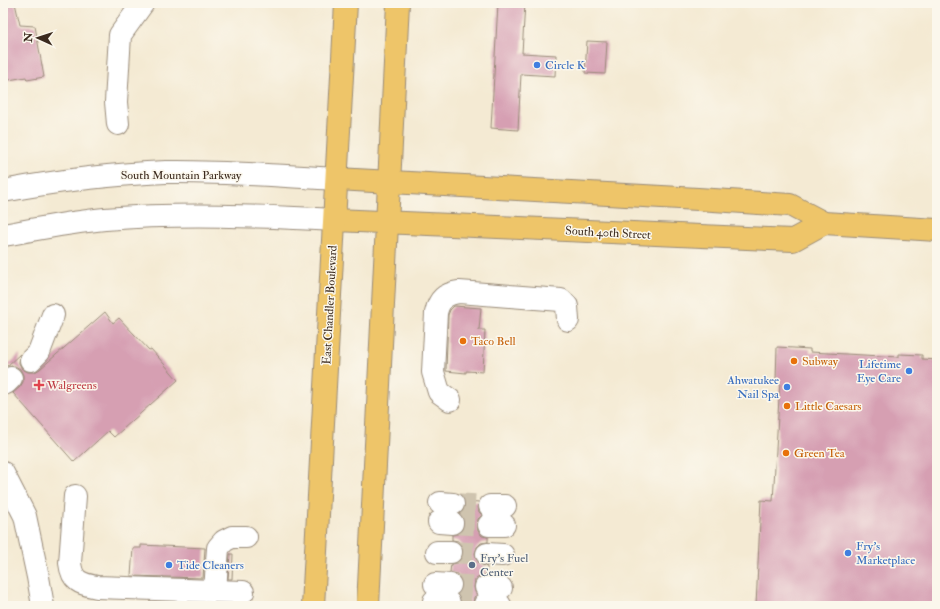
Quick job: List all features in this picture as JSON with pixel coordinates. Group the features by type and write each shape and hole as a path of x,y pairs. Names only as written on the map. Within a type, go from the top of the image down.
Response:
{"main road":[{"name":"East Chandler Boulevard","path":"313,606 346,3"},
{"path":"368,606 398,3"},
{"path":"337,179 690,198 790,206 824,224 937,230"},
{"name":"South 40th Street","path":"335,220 793,240 824,224"}],"street":[{"path":"118,124 116,102 120,35 138,7"},
{"name":"South Mountain Parkway","path":"3,191 45,183 84,178 167,172 337,179"},
{"path":"3,235 104,219 131,217 201,216 335,220"},
{"path":"450,400 439,392 433,372 436,314 438,304 442,299 451,293 459,292 561,300 566,306 568,320"},
{"path":"31,360 39,352 53,315"},
{"path":"3,473 25,516 43,606"},
{"path":"75,496 70,563 71,573 76,580 86,585 97,586 243,592"},
{"path":"215,591 218,548 224,541 232,538 246,537"}],"building":[{"path":"3,3 15,3 20,25 35,26 44,77 27,80 26,77 3,81"},
{"path":"498,3 525,3 522,53 556,55 555,76 521,74 518,130 491,128"},
{"path":"587,41 607,42 605,74 585,73"},
{"name":"Taco Bell","path":"454,306 481,308 479,330 485,330 483,372 466,371 466,373 446,371 448,315"},
{"name":"Walgreens","path":"105,312 113,323 119,318 149,350 151,349 178,380 114,437 108,431 74,462 13,393 23,382 23,375 20,369 15,366 7,366 20,354 19,363 22,369 28,372 35,372"},
{"name":"Fry's Marketplace","path":"777,347 810,349 810,352 899,357 899,354 922,355 922,359 937,360 937,606 756,606 761,500 773,501 780,381 776,381"},
{"path":"465,501 479,502 479,512 482,515 478,519 478,531 482,536 488,537 488,542 481,543 477,547 475,553 476,559 480,564 487,567 486,575 480,576 475,580 474,587 477,595 474,597 473,606 461,606 461,599 458,594 461,592 461,580 457,574 450,572 451,564 458,563 462,558 462,545 458,541 452,540 452,535 458,534 462,530 464,524 463,518 460,514 463,511"},
{"name":"Tide Cleaners","path":"141,545 205,548 203,578 131,576 133,548 141,548"},
{"path":"230,554 233,554 232,579 228,579"}],"tunnel":[{"path":"453,504 490,506"},
{"path":"452,523 489,525"},
{"path":"451,552 487,554"},
{"path":"450,585 486,587"},
{"path":"449,603 485,604"}],"place":[{"name":"Circle K","path":"537,65"},
{"name":"Taco Bell","path":"463,341"},
{"name":"Subway","path":"794,361"},
{"name":"Lifetime Eye Care","path":"909,371"},
{"name":"Walgreens","path":"39,385"},
{"name":"Ahwatukee Nail Spa","path":"787,387"},
{"name":"Little Caesars","path":"787,406"},
{"name":"Green Tea","path":"786,453"},
{"name":"Fry's Marketplace","path":"848,553"},
{"name":"Tide Cleaners","path":"169,565"},
{"name":"Fry's Fuel Center","path":"472,565"}]}
